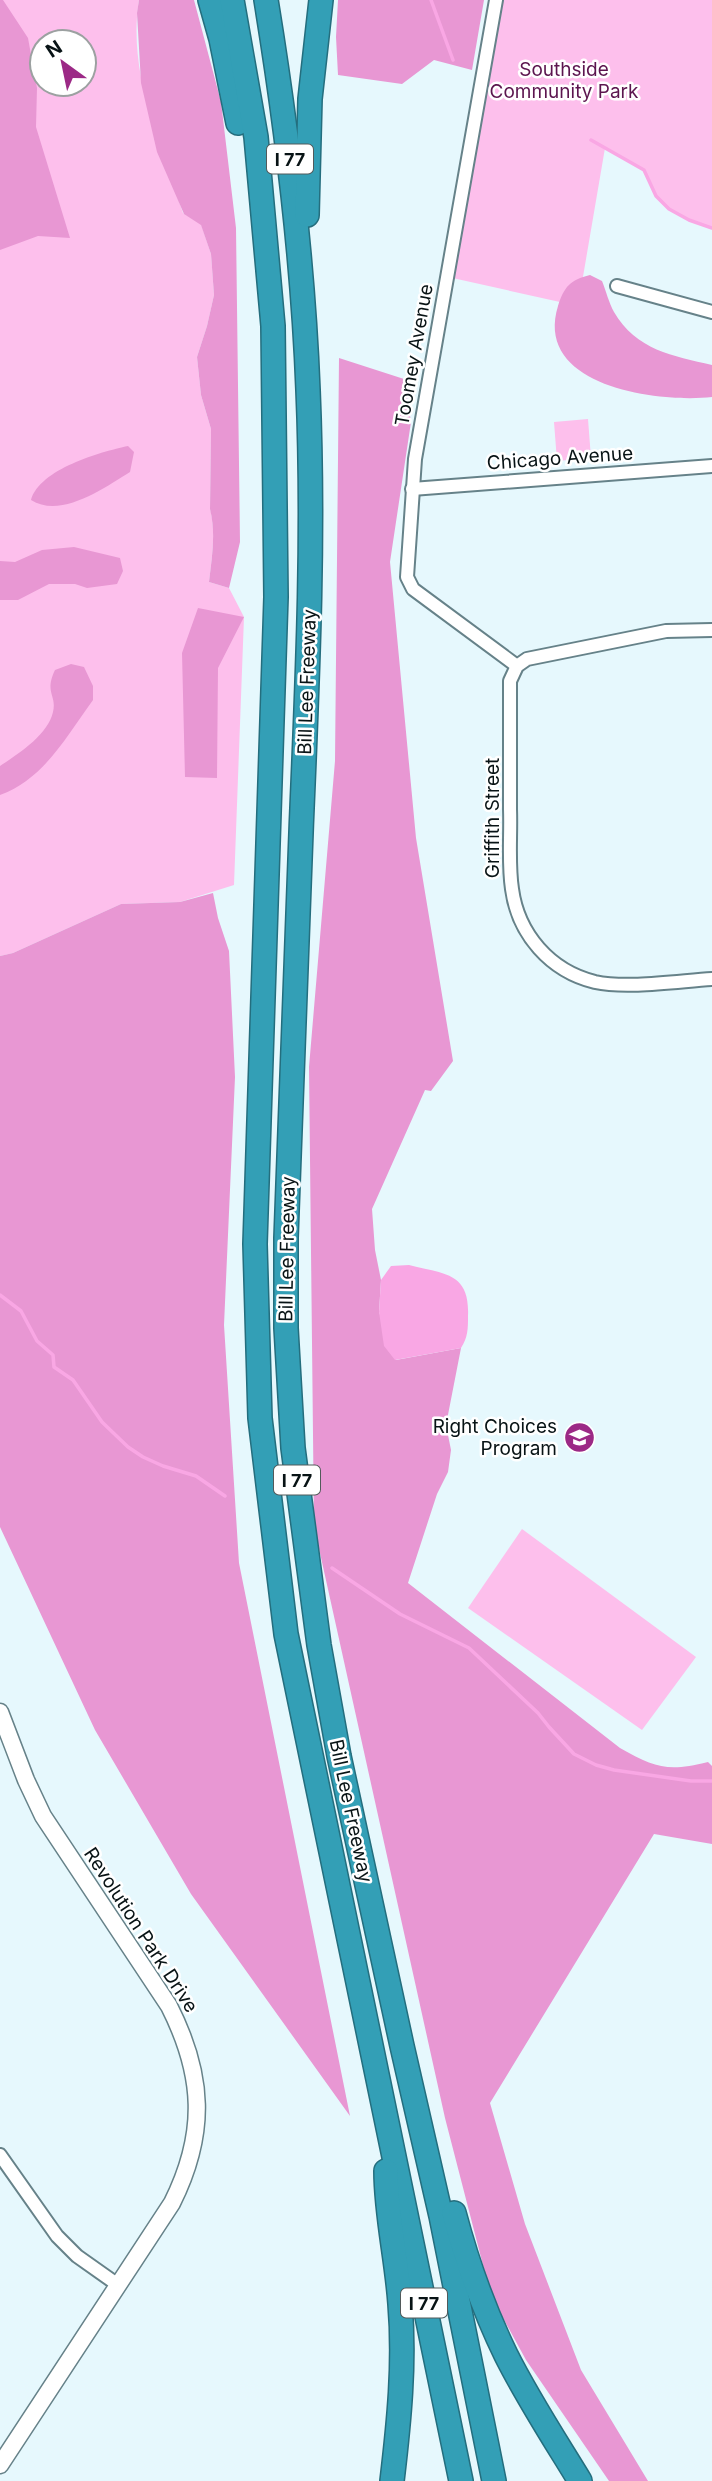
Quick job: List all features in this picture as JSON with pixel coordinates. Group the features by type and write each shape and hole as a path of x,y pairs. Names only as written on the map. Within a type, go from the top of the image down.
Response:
{"highway":[{"path":"210,0 237,117 272,326"},
{"name":"Bill Lee Freeway","path":"232,0 256,137 272,326 276,597 255,1244 260,1418 286,1634 461,2481"},
{"name":"Bill Lee Freeway","path":"266,0 295,206 308,388 311,558 286,1224 288,1374 297,1486 319,1645 339,1756 441,2216 494,2481"},
{"path":"303,319 310,99 321,0"},
{"path":"402,2046 442,2164 471,2271 494,2328 545,2426 580,2481"},
{"path":"387,2125 386,2201 397,2262 401,2346 401,2403 392,2481"}],"street":[{"name":"Toomey Avenue","path":"496,0 411,489 408,582 413,589 517,666"},
{"path":"617,286 712,312"},
{"name":"Chicago Avenue","path":"411,489 712,466"},
{"path":"517,666 527,659 639,635 666,631 712,630"},
{"name":"Griffith Street","path":"517,666 510,681 511,879 520,920 531,939 546,957 562,969 598,982 618,984 712,979"},
{"name":"Revolution Park Drive","path":"0,1712 43,1816 169,2006 181,2030 193,2065 198,2118 188,2170 172,2203 0,2465"},
{"path":"0,2155 57,2236 77,2256 118,2285"}],"green space":[{"path":"0,0 139,0 138,55 148,108 183,213 201,224 211,254 214,295 197,357 201,395 211,429 210,508 213,536 209,582 229,588 244,617 234,885 180,902 121,904 13,953 0,956"},
{"name":"Southside Community Park","path":"496,0 712,0 712,228 669,209 656,196 644,170 605,148 578,306 448,277"},
{"path":"588,419 591,458 557,461 554,422"},
{"path":"522,1529 696,1657 642,1730 468,1608"}],"shaded area":[{"path":"0,0 3,0 28,38 28,98 37,98 36,127 70,238 38,236 0,250"},
{"path":"139,0 194,0 221,102 236,228 240,542 229,588 209,582 213,536 210,509 211,429 201,395 197,357 214,295 211,254 201,225 184,214 157,152 141,83 137,13"},
{"path":"338,0 484,0 472,70 434,60 402,84 338,75"},
{"path":"590,275 602,281 614,312 633,335 670,354 712,365 712,397 662,397 633,392 606,384 582,372 564,355 555,333 558,306 569,285"},
{"path":"339,358 404,379 411,422 390,562 416,838 453,1061 431,1091 425,1090 372,1209 375,1250 381,1280 379,1312 396,1360 461,1348 446,1425 451,1450 448,1472 437,1494 408,1583 620,1748 662,1766 682,1767 708,1762 712,1766 712,1844 654,1834 490,2103 525,2224 581,2370 648,2481 609,2481 526,2360 491,2296 445,2118 314,1526 309,1067 335,761"},
{"path":"128,446 134,452 130,472 95,493 69,504 55,506 31,500 46,479 58,471 87,458"},
{"path":"74,547 120,558 123,571 117,584 87,588 75,584 49,584 18,600 0,600 0,561 15,562 42,550"},
{"path":"198,608 244,617 218,668 217,778 185,777 182,653"},
{"path":"71,664 84,667 93,686 93,700 42,768 16,788 0,795 0,766 31,743 45,728 53,712 51,684 55,670"},
{"path":"213,893 229,951 235,1077 224,1325 239,1563 350,2116 191,1894 95,1730 0,1527 0,956 13,953 121,904 180,902"},
{"path":"409,1265 444,1273 459,1283 465,1291 468,1325 461,1348 395,1360 384,1346 379,1312 381,1280 391,1266"}],"waterway":[{"path":"431,0 453,60"},
{"path":"591,140 644,170 656,196 669,209 712,228"},
{"path":"0,1295 21,1311 37,1341 53,1355 54,1367 73,1380 102,1422 128,1447 163,1466 196,1476 225,1496"},
{"path":"332,1568 400,1614 469,1648 538,1713 574,1754 614,1770 691,1781 712,1781"}],"place":[{"name":"Right Choices Program","path":"580,1437"}]}
